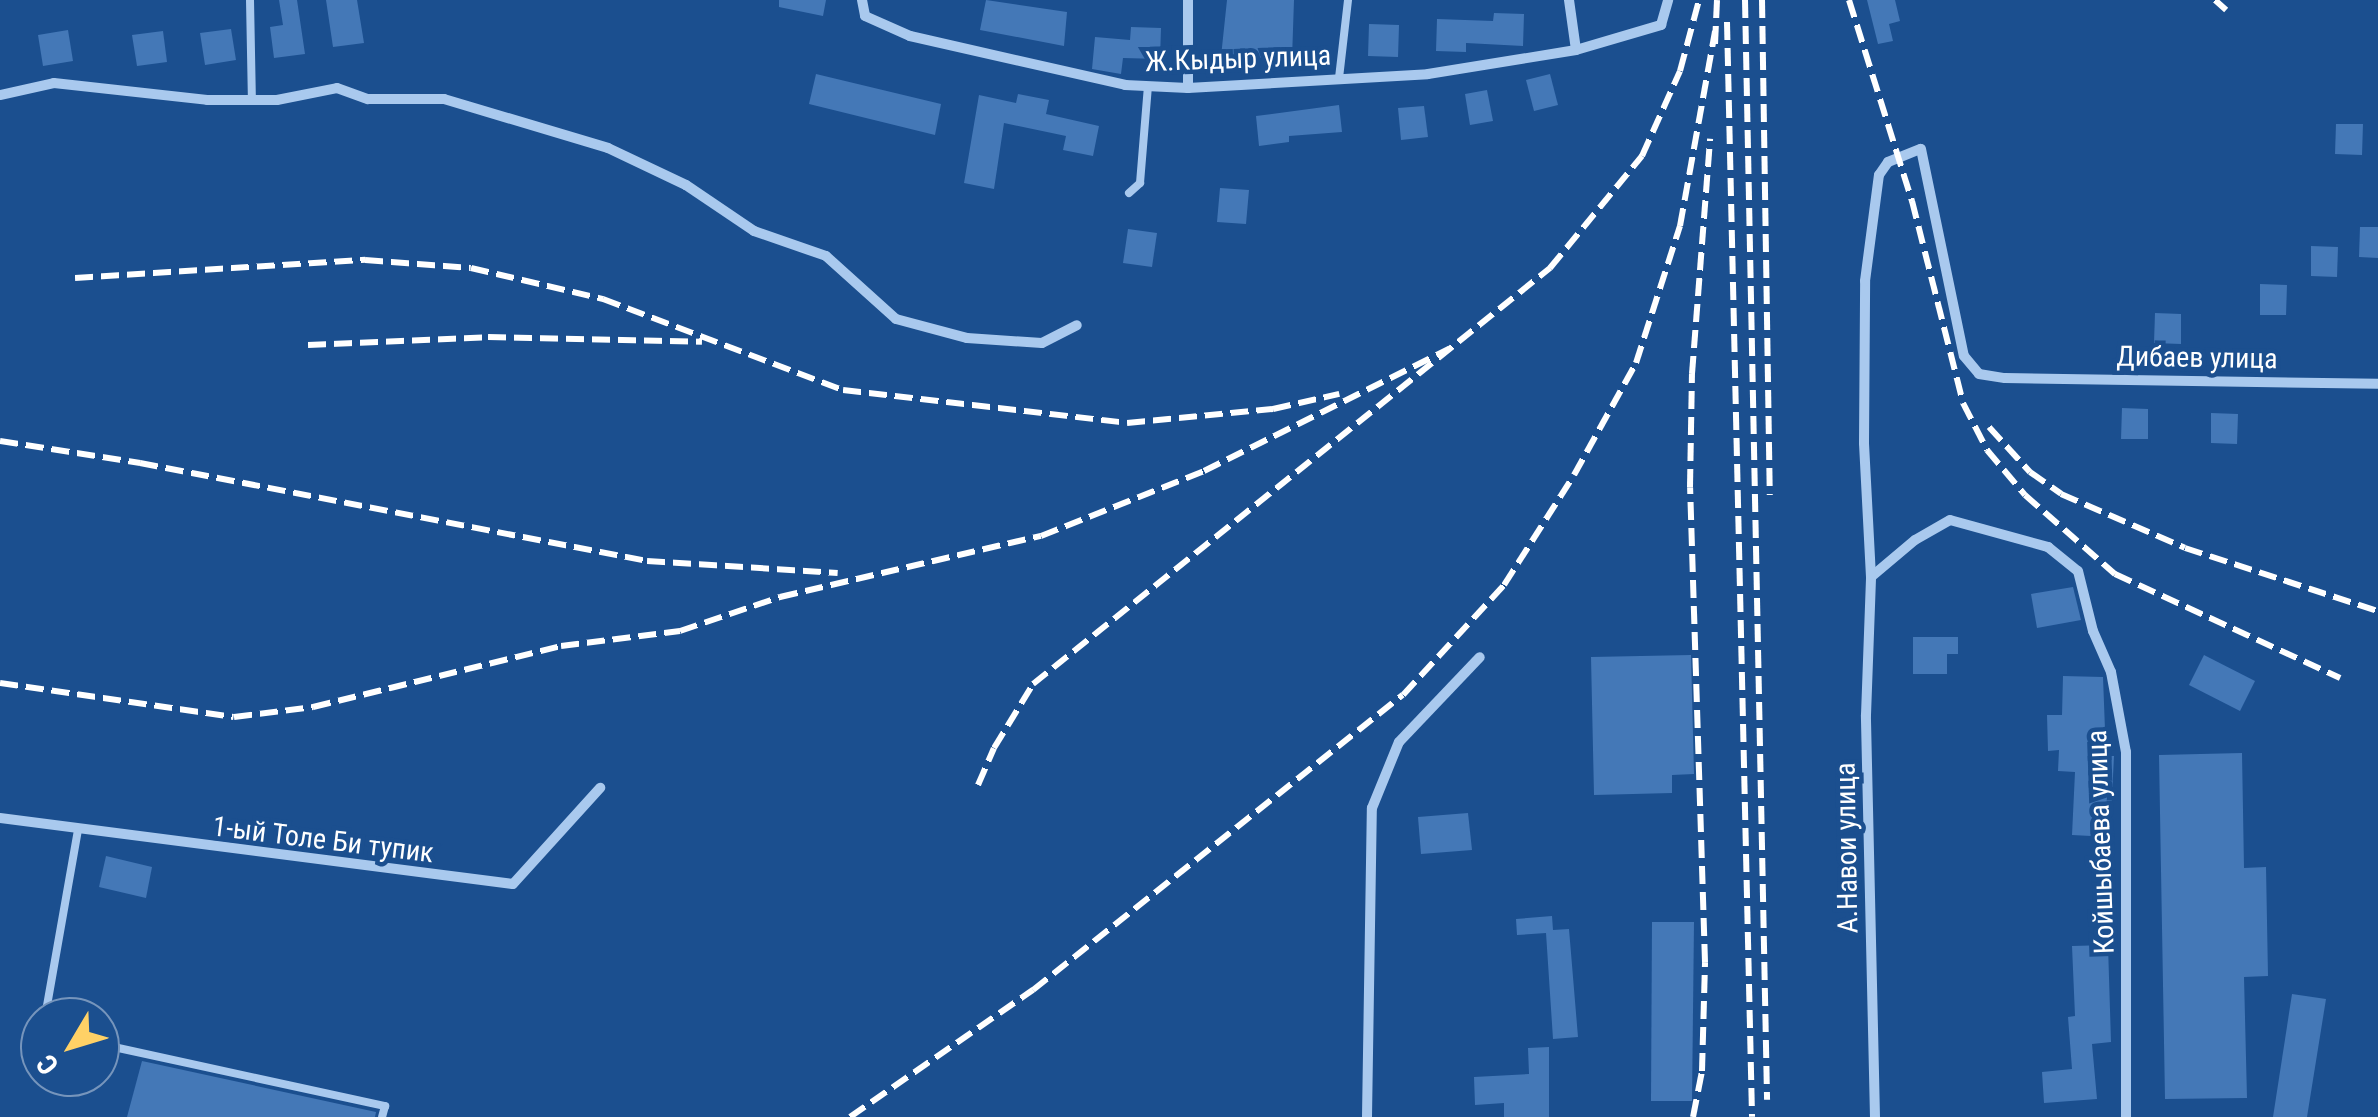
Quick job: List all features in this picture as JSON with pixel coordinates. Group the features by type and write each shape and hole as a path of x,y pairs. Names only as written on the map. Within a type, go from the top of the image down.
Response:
{"street":[{"name":"Ж.Кыдыр улица","path":"862,0 865,16 910,36 1049,69 1148,86 1188,88 1428,74 1576,50 1661,24 1668,0"},
{"path":"1188,0 1188,88"},
{"path":"1569,0 1576,50"},
{"path":"0,94 54,83 206,100 277,100 337,88 368,100 444,99 512,116 608,148 686,185 754,231 826,256 896,319 967,338 1042,343 1077,325"},
{"name":"Дибаев улица","path":"1871,577 1864,443 1865,281 1873,198 1879,174 1888,162 1921,149 1964,356 1979,374 2016,378 2378,384"},
{"name":"Койшыбаева улица","path":"1871,577 1914,540 1950,520 2048,547 2078,571 2093,630 2111,672 2126,752 2126,1117"},
{"name":"А.Навои улица","path":"1871,577 1866,715 1875,1117"},
{"path":"1367,1117 1372,808 1398,742 1480,658"},
{"name":"1-ый Толе Би тупик","path":"0,818 513,884 600,788"}],"lane":[{"path":"250,0 252,100"},
{"path":"1339,78 1348,0"},
{"path":"1129,193 1140,183 1148,86"},
{"path":"49,997 78,830"},
{"path":"120,1048 385,1106 382,1117"}],"building":[{"path":"279,0 297,0 305,54 274,58 270,27 283,25"},
{"path":"326,0 357,0 364,43 333,47"},
{"path":"779,0 826,0 823,16 779,7"},
{"path":"986,0 1067,12 1064,46 980,30"},
{"path":"1227,0 1294,0 1292,59 1250,57 1249,69 1220,66"},
{"path":"1867,0 1895,0 1900,21 1889,24 1893,41 1878,44"},
{"path":"1494,13 1524,14 1523,46 1466,43 1466,52 1436,51 1437,19 1493,21"},
{"path":"1369,24 1399,25 1398,57 1368,56"},
{"path":"1131,27 1161,28 1160,59 1123,58 1121,74 1092,69 1095,37 1130,40"},
{"path":"231,29 236,60 205,65 200,33"},
{"path":"68,30 73,61 43,66 38,35"},
{"path":"163,31 167,62 137,66 132,35"},
{"path":"816,74 941,104 935,135 809,104"},
{"path":"1550,74 1558,105 1534,111 1526,80"},
{"path":"1487,90 1493,121 1470,125 1465,94"},
{"path":"1018,94 1049,100 1046,114 1099,126 1093,156 1063,150 1066,136 1004,123 994,189 964,183 979,95 1016,103"},
{"path":"1339,105 1342,132 1289,136 1289,142 1259,146 1256,116"},
{"path":"1424,106 1428,137 1401,140 1398,108"},
{"path":"2336,124 2363,124 2362,155 2335,154"},
{"path":"1220,188 1249,190 1246,224 1217,222"},
{"path":"2360,227 2378,227 2378,258 2359,257"},
{"path":"1128,229 1157,233 1152,267 1123,263"},
{"path":"2311,246 2338,247 2337,277 2311,276"},
{"path":"2260,284 2287,285 2286,315 2260,315"},
{"path":"2155,313 2181,314 2181,344 2154,343"},
{"path":"2122,408 2148,409 2148,439 2121,439"},
{"path":"2211,413 2238,414 2237,444 2211,443"},
{"path":"2073,587 2081,620 2037,628 2031,594"},
{"path":"1913,637 1958,637 1958,654 1947,654 1947,674 1913,674"},
{"path":"1691,655 1694,774 1672,775 1672,793 1594,795 1591,657"},
{"path":"2204,655 2255,681 2240,711 2189,685"},
{"path":"2063,676 2103,677 2106,756 2114,756 2110,837 2072,835 2075,772 2058,771 2059,750 2048,751 2047,715 2062,715"},
{"path":"2242,753 2244,868 2266,867 2268,976 2244,977 2247,1098 2165,1099 2159,755"},
{"path":"1468,813 1472,850 1421,854 1418,817"},
{"path":"106,856 152,867 146,898 99,887"},
{"path":"1552,916 1553,930 1569,929 1578,1037 1553,1039 1546,933 1517,935 1516,919"},
{"path":"1652,922 1694,922 1692,1101 1651,1101"},
{"path":"2108,945 2111,1042 2092,1044 2097,1099 2044,1103 2042,1072 2072,1069 2068,1017 2075,1016 2072,946"},
{"path":"2292,994 2326,999 2307,1117 2273,1117"},
{"path":"1549,1047 1549,1117 1504,1117 1504,1103 1475,1105 1474,1077 1529,1074 1528,1048"},
{"path":"142,1061 376,1112 375,1117 127,1117"}],"railway":[{"path":"978,785 994,748 1033,684 1550,268 1642,156 1680,71 1699,0"},
{"path":"1715,44 1717,0"},
{"path":"1745,0 1767,1100"},
{"path":"1762,0 1770,495"},
{"path":"1849,0 1912,201 1963,403 1987,450 2025,495 2115,574 2340,678"},
{"path":"2215,0 2226,10"},
{"path":"1727,22 1752,1117"},
{"path":"850,1117 1033,990 1403,695 1504,585 1574,475 1636,363 1680,226 1715,31"},
{"path":"1693,1117 1702,1071 1705,962 1690,487 1692,374 1710,139"},
{"path":"75,278 365,260 471,268 603,299 843,390 1127,423 1273,409 1339,394"},
{"path":"308,345 488,337 702,342"},
{"path":"0,683 234,717 313,707 561,646 680,631 780,597 1041,536 1204,471 1449,349"},
{"path":"1989,427 2030,472 2061,494 2185,548 2378,611"},
{"path":"0,441 140,463 647,561 838,573"}]}
